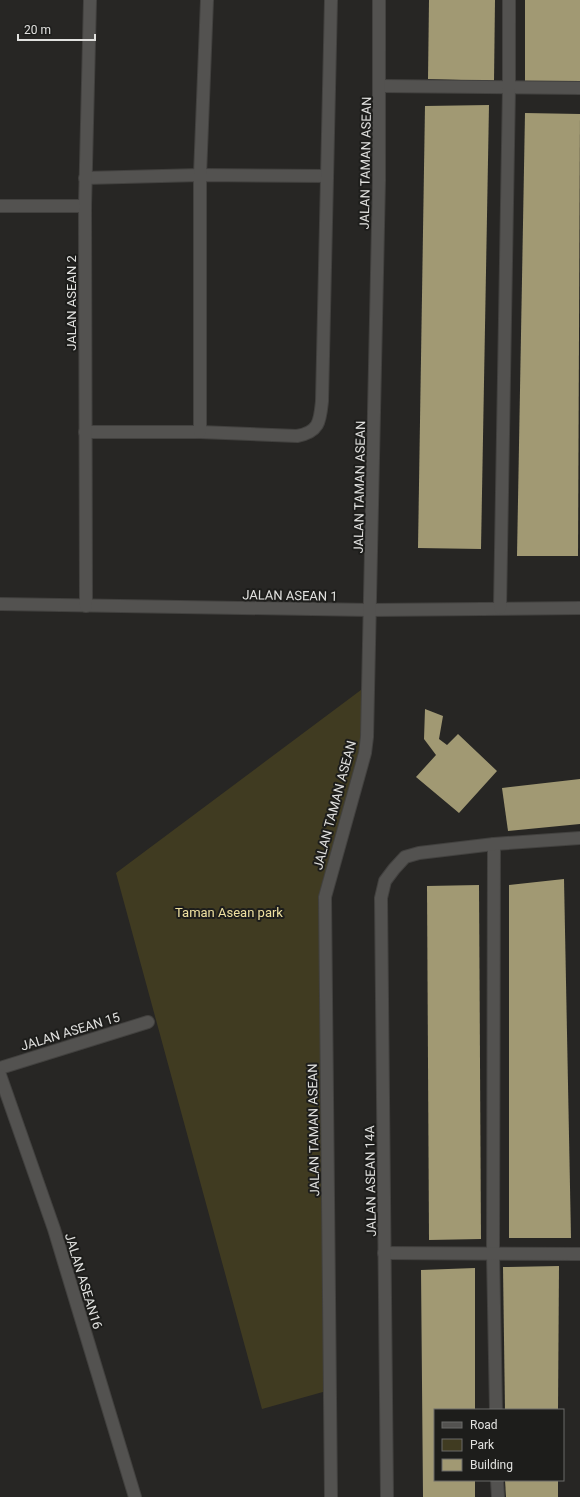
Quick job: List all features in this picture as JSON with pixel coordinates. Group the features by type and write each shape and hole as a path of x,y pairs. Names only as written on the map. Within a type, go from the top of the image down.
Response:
{"street":[{"name":"JALAN ASEAN 2","path":"86,606 85,178 90,0"},
{"path":"200,432 200,175 207,0"},
{"path":"85,432 200,432 297,436 308,434 314,429 320,417 331,0"},
{"name":"JALAN TAMAN ASEAN","path":"331,1497 325,897 365,753 368,700 379,196 379,0"},
{"path":"500,608 509,88 509,0"},
{"path":"380,86 580,88"},
{"path":"85,178 200,175 327,176"},
{"path":"0,206 85,206"},
{"name":"JALAN ASEAN 1","path":"0,604 370,610 580,608"},
{"name":"JALAN ASEAN 14A","path":"387,1497 381,898 385,880 405,857 419,853 494,844 580,838"},
{"path":"494,844 493,1254 496,1409"},
{"name":"JALAN ASEAN 15","path":"0,1068 148,1022"},
{"name":"JALAN ASEAN16","path":"0,1075 54,1229 135,1497"},
{"path":"384,1253 580,1254"},
{"path":"497,1481 498,1497"}],"green space":[{"name":"Taman Asean park","path":"369,684 365,753 328,882 330,1390 262,1409 116,873"}],"building":[{"path":"429,0 495,0 494,81 428,79"},
{"path":"525,0 580,0 580,81 525,81"},
{"path":"489,105 481,549 418,548 425,106"},
{"path":"525,113 580,114 578,556 517,556"},
{"path":"425,709 443,716 439,739 447,745 458,734 497,771 459,813 416,777 436,755 424,739"},
{"path":"580,779 580,824 508,831 502,788"},
{"path":"564,879 571,1238 509,1238 509,885"},
{"path":"479,885 481,1239 429,1240 427,886"},
{"path":"559,1266 558,1409 505,1409 503,1267"},
{"path":"475,1268 475,1409 434,1409 434,1481 475,1481 475,1497 423,1497 421,1270"},
{"path":"505,1481 558,1481 558,1497 506,1497"}]}
